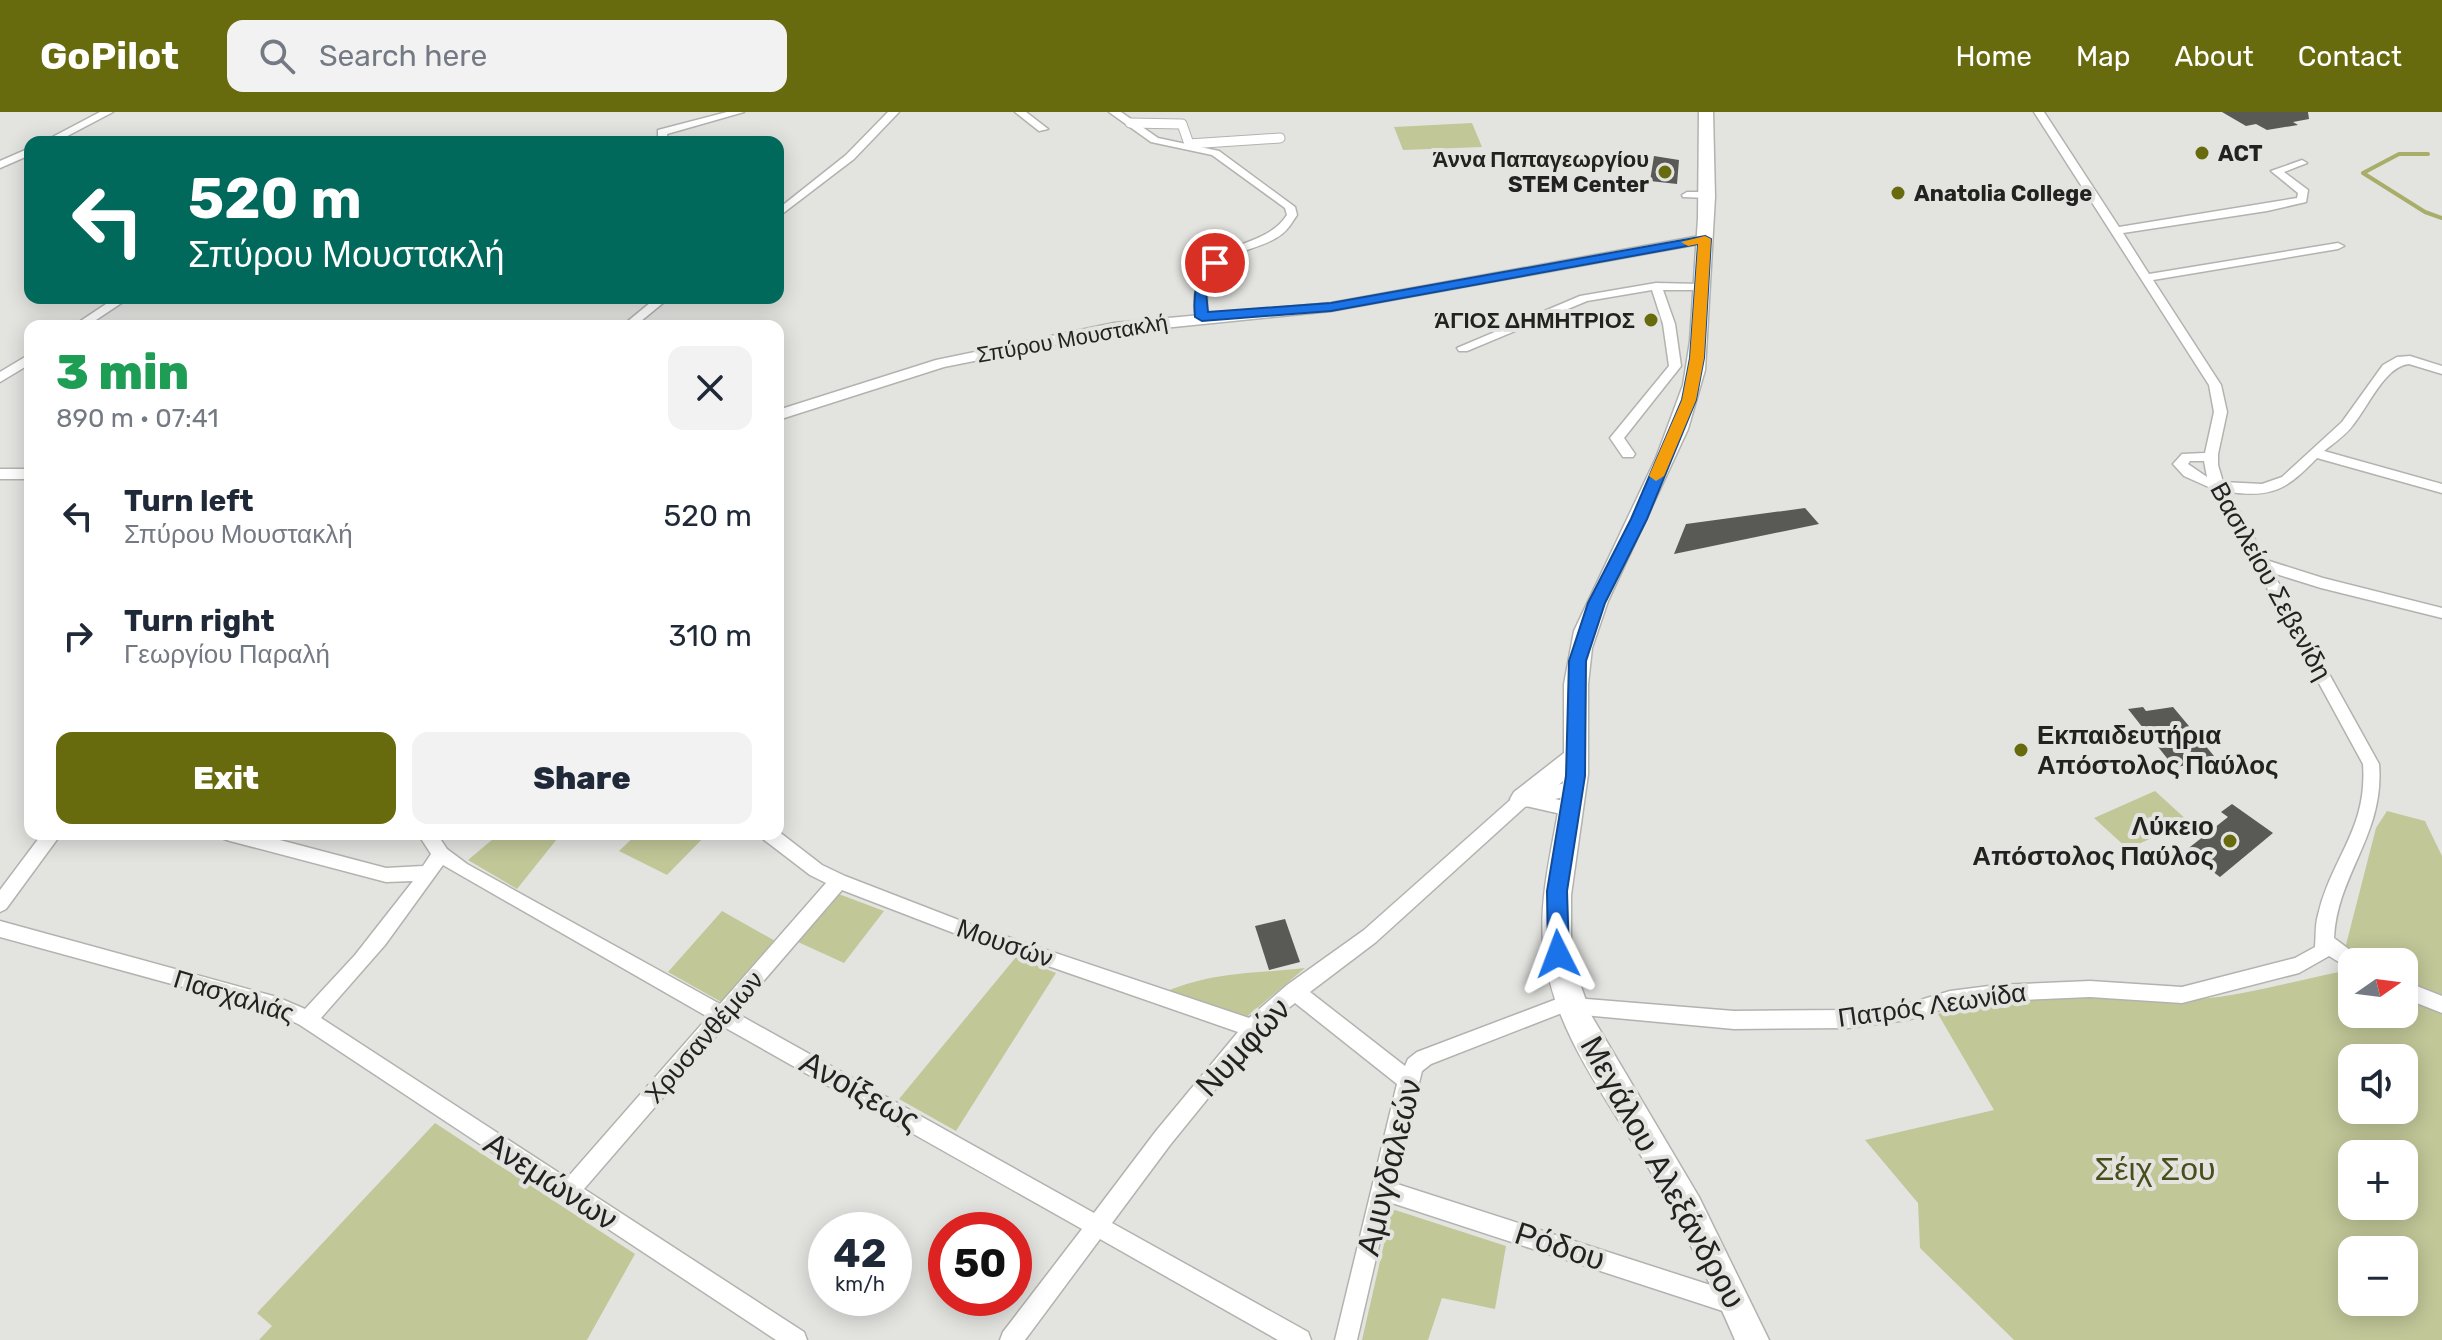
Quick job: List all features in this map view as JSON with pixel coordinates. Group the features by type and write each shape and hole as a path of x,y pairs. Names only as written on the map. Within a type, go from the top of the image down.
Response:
{"main road":[{"name":"Μεγάλου Αλεξάνδρου","path":"1706,112 1708,195 1697,358 1689,400 1639,519 1596,603 1580,646 1576,757 1557,891 1556,922 1561,968 1572,1004 1676,1185 1752,1340"},
{"path":"1523,799 1576,757"}],"street":[{"path":"60,136 108,112"},
{"path":"662,136 662,132 739,112"},
{"path":"784,209 850,157 894,112"},
{"path":"1020,112 1043,129"},
{"path":"1114,112 1155,140 1215,153 1282,198 1291,210 1289,221 1276,233 1218,259 1200,292 1202,317"},
{"name":"Βασιλείου Σεβενίδη","path":"2039,112 2218,392 2221,427 2210,457 2217,484 2371,764 2375,784 2361,834 2327,917 2325,942"},
{"path":"1130,123 1182,124 1189,144 1280,138"},
{"path":"0,165 24,154"},
{"path":"2114,231 2302,200 2304,192 2276,171 2302,163"},
{"path":"1687,195 1708,195"},
{"name":"Σπύρου Μουστακλή","path":"784,413 941,363 1114,328 1339,305 1705,239"},
{"path":"2144,278 2325,251 2338,246"},
{"path":"1463,348 1584,298 1656,286 1702,287"},
{"path":"1628,454 1617,438 1675,366 1669,324 1656,286"},
{"path":"88,320 114,304"},
{"path":"636,320 656,304"},
{"path":"2210,457 2187,457 2180,464 2189,473 2217,484 2251,491 2268,488 2285,481 2347,425 2387,368 2401,360 2410,360 2442,370"},
{"path":"0,378 24,362"},
{"path":"2314,453 2442,489"},
{"path":"0,474 24,474"},
{"path":"2262,564 2321,583 2442,613"},
{"path":"1523,799 1572,798"},
{"name":"Νυμφών","path":"1011,1340 1100,1227 1163,1138 1252,1028 1294,991 1370,936 1523,799"},
{"path":"0,904 48,840"},
{"path":"253,840 386,875 428,873"},
{"name":"Ανοίξεως","path":"431,840 441,854 461,869 1300,1340"},
{"name":"Μουσών","path":"777,840 816,870 839,881 965,930 1252,1028"},
{"name":"Πασχαλιάς","path":"0,929 277,1005 307,1019 363,962 441,854"},
{"name":"Χρυσανθέμων","path":"568,1192 839,881"},
{"path":"2325,942 2338,952"},
{"name":"Πατρός Λεωνίδα","path":"1572,1004 1707,1018 1792,1021 1881,1016 1961,997 2025,991 2090,989 2182,995 2303,964 2318,956 2325,942"},
{"path":"1294,991 1408,1080"},
{"path":"2418,995 2442,1005"},
{"name":"Αμυγδαλεών","path":"1346,1340 1408,1080 1419,1060 1552,1008 1572,1004"},
{"name":"Ανεμώνων","path":"307,1019 796,1340"},
{"name":"Ρόδου","path":"1382,1189 1737,1304"}],"green space":[{"path":"1472,123 1482,147 1403,150 1394,127"},
{"path":"2155,791 2188,821 2128,849 2094,818"},
{"name":"Σέιχ Σου","path":"2387,811 2425,821 2442,856 2442,1340 2014,1340 1920,1248 1918,1203 1865,1140 1994,1110 1938,1014 2001,998 2034,996 2200,999 2338,972 2338,1028 2418,1028 2418,948 2345,948 2376,828"},
{"path":"492,840 556,840 517,889 468,860"},
{"path":"631,840 701,840 667,875 619,851"},
{"path":"836,893 884,911 844,963 798,942"},
{"path":"722,911 777,942 723,1003 668,972"},
{"path":"1016,957 1056,973 956,1131 899,1099"},
{"path":"1305,968 1244,1019 1167,991 1235,974"},
{"path":"435,1123 635,1254 587,1340 259,1340 272,1326 257,1313"},
{"path":"1392,1209 1506,1246 1495,1309 1442,1298 1428,1340 1362,1340"}],"building":[{"path":"2222,112 2308,112 2309,119 2293,122 2298,125 2267,130 2256,124 2246,126"},
{"name":"Άννα Παπαγεωργίου STEM Center","path":"1654,156 1679,160 1677,184 1650,181"},
{"path":"1805,508 1819,524 1674,554 1686,524"},
{"path":"2143,707 2146,711 2173,707 2214,756 2186,760 2190,765 2174,767 2128,709"},
{"name":"Λύκειο Απόστολος Παύλος","path":"2232,804 2273,833 2220,877 2185,851 2228,817 2221,812"},
{"path":"1285,919 1300,962 1269,970 1255,926"}],"waterway":[{"path":"2428,154 2399,154 2363,173 2425,212 2442,218"}],"slow traffic":[{"path":"1656,476 1673,441 1694,382 1705,239 1688,242"}],"place":[{"name":"ACT","path":"2202,153"},
{"name":"Άννα Παπαγεωργίου STEM Center","path":"1665,172"},
{"name":"Anatolia College","path":"1898,193"},
{"name":"ΆΓΙΟΣ ΔΗΜΗΤΡΙΟΣ","path":"1651,320"},
{"name":"Εκπαιδευτήρια Απόστολος Παύλος","path":"2021,750"},
{"name":"Λύκειο Απόστολος Παύλος","path":"2230,841"}],"route":[{"path":"1215,263 1200,292 1202,317 1331,307 1705,239 1697,358 1689,400 1639,519 1596,603 1577,661 1576,776 1557,891 1558,954"}]}
